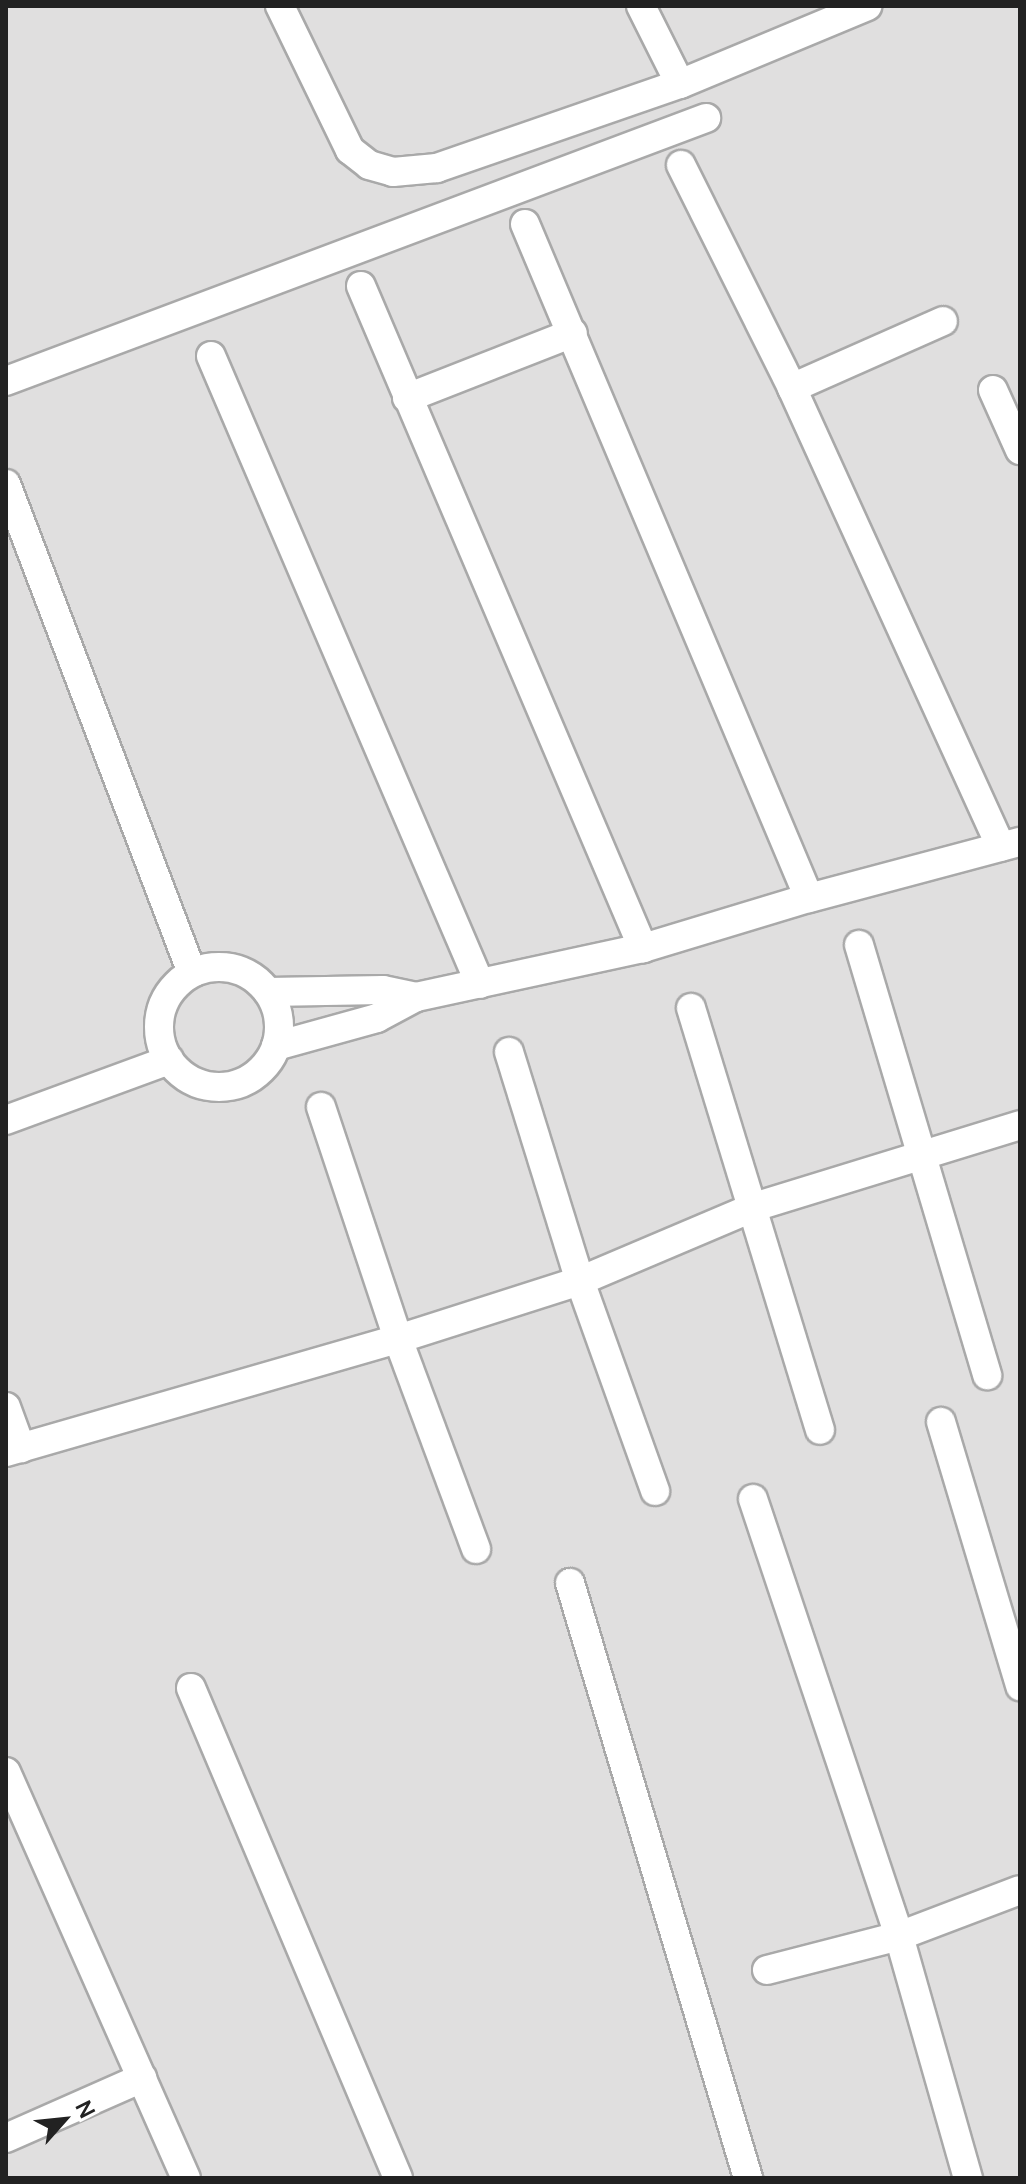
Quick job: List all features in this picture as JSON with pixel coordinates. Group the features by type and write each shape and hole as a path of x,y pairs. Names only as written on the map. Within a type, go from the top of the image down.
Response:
{"street":[{"path":"280,6 350,150 369,165 393,172 437,168 680,84 867,6"},
{"path":"641,6 680,84"},
{"path":"6,381 706,118"},
{"path":"276,1046 377,1018 416,997 643,948 809,898 1010,844 792,388 681,165"},
{"path":"525,224 809,898"},
{"path":"361,286 643,948"},
{"path":"792,388 943,321"},
{"path":"407,398 573,333"},
{"path":"211,356 480,984"},
{"path":"993,390 1020,450"},
{"path":"6,484 192,973"},
{"path":"859,945 987,1375"},
{"path":"219,966 247,973 268,992 278,1018 276,1046 265,1066 248,1080 227,1087 205,1086 184,1076 169,1060 160,1037 161,1011 172,989 192,973 219,966"},
{"path":"268,992 371,989 416,997"},
{"path":"691,1008 820,1430"},
{"path":"509,1052 580,1281 655,1491"},
{"path":"6,1120 169,1060"},
{"path":"321,1107 398,1339 476,1549"},
{"path":"6,1407 13,1450 398,1339 580,1281 754,1207 1020,1125"},
{"path":"941,1422 1020,1686"},
{"path":"753,1499 899,1936 968,2178"},
{"path":"570,1583 748,2178"},
{"path":"191,1688 398,2178"},
{"path":"6,1772 186,2178"},
{"path":"767,1970 899,1936 1020,1890"},
{"path":"6,2138 142,2078"}],"shaded area":[{"path":"6,6 1020,6 1020,2178 6,2178"}]}
